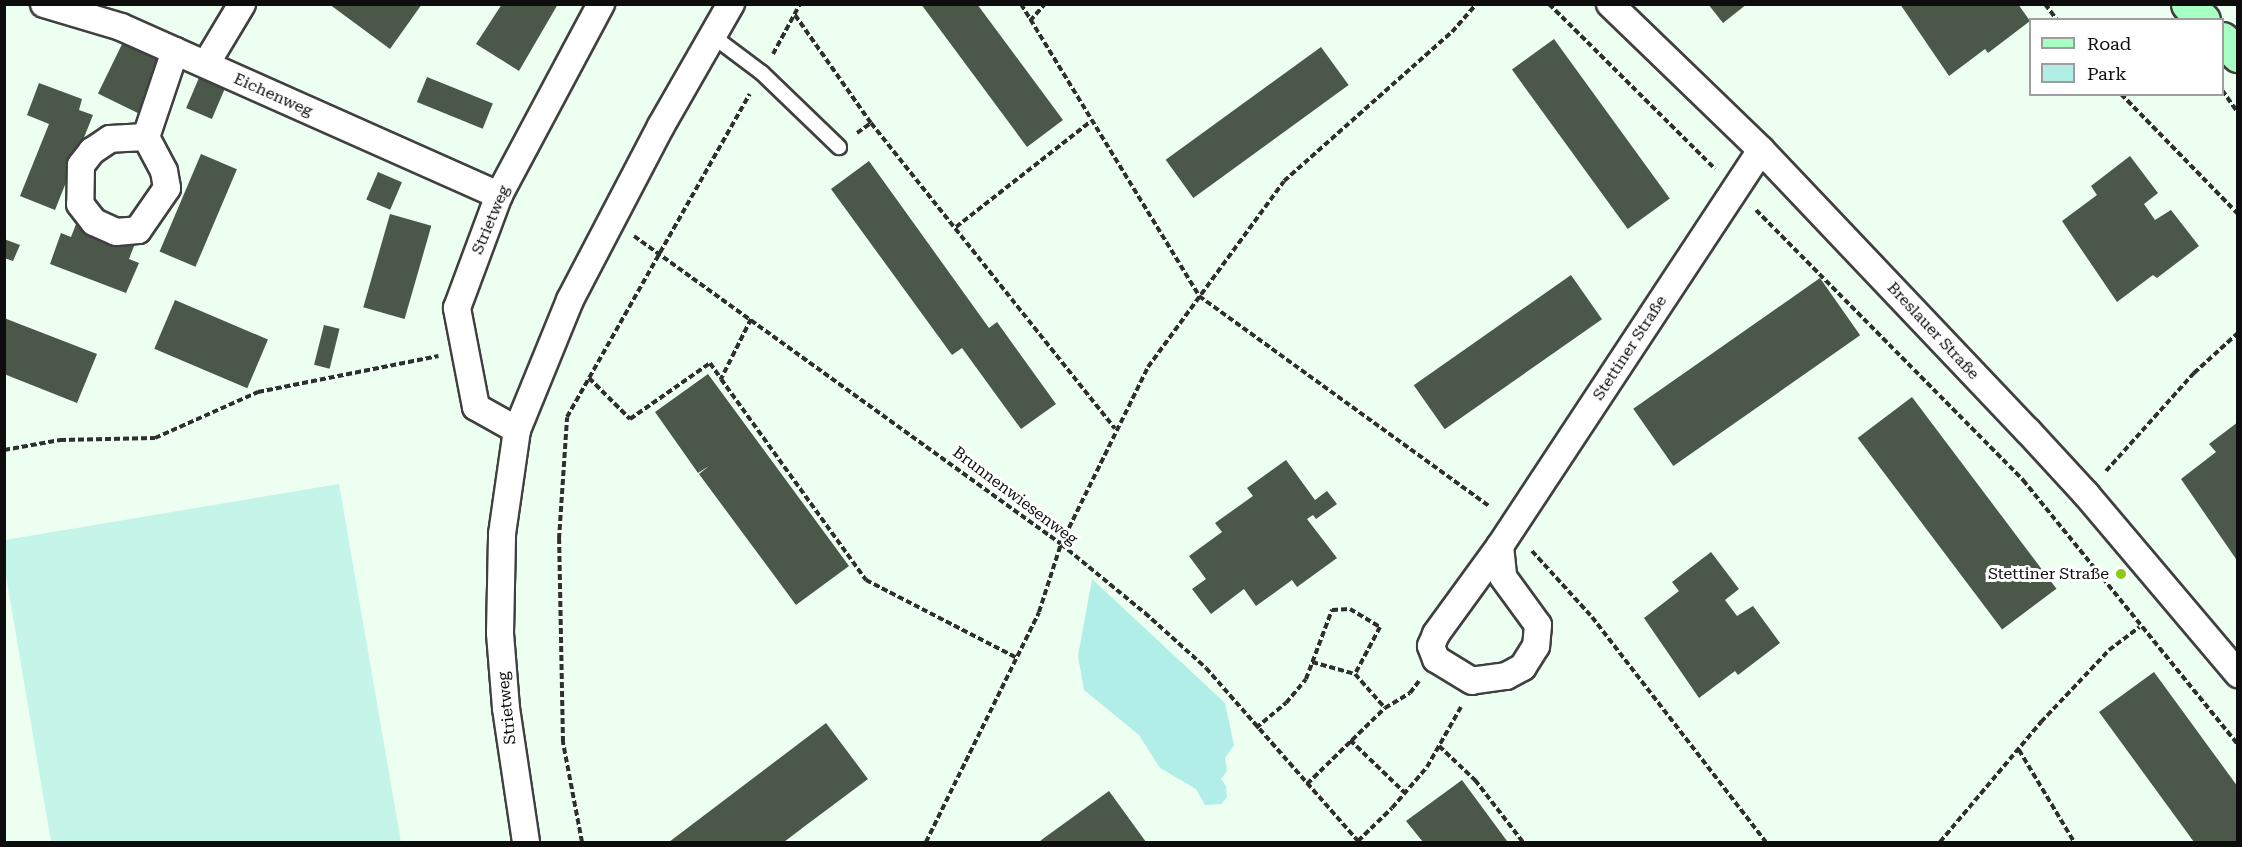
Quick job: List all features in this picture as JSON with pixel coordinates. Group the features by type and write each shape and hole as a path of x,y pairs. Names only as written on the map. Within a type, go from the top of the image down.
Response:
{"main road":[{"path":"2188,4 2201,18"},
{"path":"2224,40 2238,55"}],"street":[{"name":"Eichenweg","path":"44,4 121,27 499,195"},
{"path":"206,64 242,4"},
{"name":"Strietweg","path":"517,430 476,407 457,308 499,195 601,4"},
{"name":"Strietweg","path":"526,843 506,708 500,633 502,534 517,430 570,300 612,219 731,4"},
{"name":"Breslauer Straße","path":"1610,4 1761,150 2086,494 2238,674"},
{"path":"146,137 175,51"},
{"name":"Stettiner Straße","path":"1472,681 1436,659 1431,646 1500,546 1761,150"},
{"path":"1472,681 1506,676 1523,667 1536,646 1538,625 1503,577 1500,546"}],"lane":[{"path":"714,37 762,73 839,147"}],"path":[{"path":"582,843 563,742 559,538 567,417 800,4"},
{"path":"1021,4 1090,122 1199,296 1514,524 1542,565 1592,617 1658,700 1766,843"},
{"path":"1030,21 1045,4"},
{"path":"926,843 1039,612 1061,544 1148,367 1284,181 1420,61 1476,4"},
{"path":"1549,4 1735,188 2023,480 2139,627 2238,745"},
{"path":"2044,4 2055,18"},
{"path":"795,15 871,123 1116,429"},
{"path":"2224,92 2238,113"},
{"path":"2123,96 2238,214"},
{"path":"956,227 1090,122"},
{"name":"Brunnenwiesenweg","path":"612,219 659,256 1061,544 1206,668 1256,728 1358,842"},
{"path":"721,379 751,320"},
{"path":"2086,494 2194,372 2238,333"},
{"path":"4,450 60,440 155,438 258,392 465,351"},
{"path":"589,378 630,419 710,363 866,580 1017,658"},
{"path":"1256,728 1286,704 1306,679 1332,610 1350,609 1380,627 1355,674"},
{"path":"1940,843 2019,750 2109,650 2139,627"},
{"path":"1312,662 1355,674 1385,708"},
{"path":"1358,842 1405,793 1439,746 1472,681"},
{"path":"1307,784 1385,708 1410,693"},
{"path":"1350,740 1405,793"},
{"path":"1439,746 1475,780 1523,843"},
{"path":"2019,750 2074,843"}],"green space":[{"path":"1092,579 1225,703 1234,745 1225,758 1227,771 1221,779 1226,786 1227,797 1221,804 1205,805 1196,789 1160,768 1139,735 1084,690 1078,656"}],"shaded area":[{"path":"339,484 401,842 51,842 5,570 5,540"}],"building":[{"path":"329,4 422,4 390,49"},
{"path":"502,4 558,4 519,71 476,44"},
{"path":"921,4 977,4 1063,120 1027,147"},
{"path":"1708,4 1747,4 1723,23"},
{"path":"1900,4 2018,4 2029,22 1988,53 1985,49 1949,76"},
{"path":"126,36 167,56 139,114 98,94"},
{"path":"1554,39 1670,198 1628,229 1512,70"},
{"path":"1321,47 1349,85 1193,198 1166,160"},
{"path":"201,73 227,84 212,119 186,108"},
{"path":"427,77 493,104 483,129 417,102"},
{"path":"39,83 82,99 79,110 93,115 55,210 20,196 49,124 27,115"},
{"path":"201,154 237,169 195,267 160,252"},
{"path":"2130,156 2158,193 2144,204 2155,220 2171,210 2199,246 2157,278 2153,275 2117,302 2062,221 2097,195 2091,186"},
{"path":"869,161 989,328 997,322 1056,404 1021,429 962,348 952,355 831,189"},
{"path":"378,172 402,182 390,210 366,200"},
{"path":"390,214 431,226 405,319 363,307"},
{"path":"78,219 136,241 129,259 139,263 126,293 50,264 61,233 71,237"},
{"path":"4,239 20,245 13,261 4,258"},
{"path":"1571,275 1602,319 1445,429 1414,385"},
{"path":"1820,278 1860,335 1673,466 1633,409"},
{"path":"175,300 268,339 247,388 154,349"},
{"path":"4,318 97,354 77,403 4,374"},
{"path":"324,325 340,329 330,369 314,365"},
{"path":"708,374 849,566 796,605 699,474 709,466 698,473 655,412"},
{"path":"1912,397 2056,589 2002,630 1858,438"},
{"path":"2238,422 2238,558 2236,559 2181,479 2216,452 2209,444"},
{"path":"1286,460 1315,500 1327,491 1337,504 1316,519 1313,515 1307,519 1337,558 1297,587 1292,580 1256,606 1244,589 1211,614 1192,589 1206,579 1189,556 1222,532 1215,523 1253,496 1247,488"},
{"path":"1711,552 1739,589 1725,600 1737,616 1753,606 1780,643 1738,675 1735,671 1699,698 1644,618 1679,591 1672,582"},
{"path":"2154,672 2238,787 2238,842 2194,842 2099,712"},
{"path":"826,723 868,779 784,842 669,842"},
{"path":"1462,780 1509,842 1423,842 1406,821"},
{"path":"1109,791 1146,842 1039,842 1044,838"}],"place":[{"name":"Stettiner Straße","path":"2121,574"}]}
